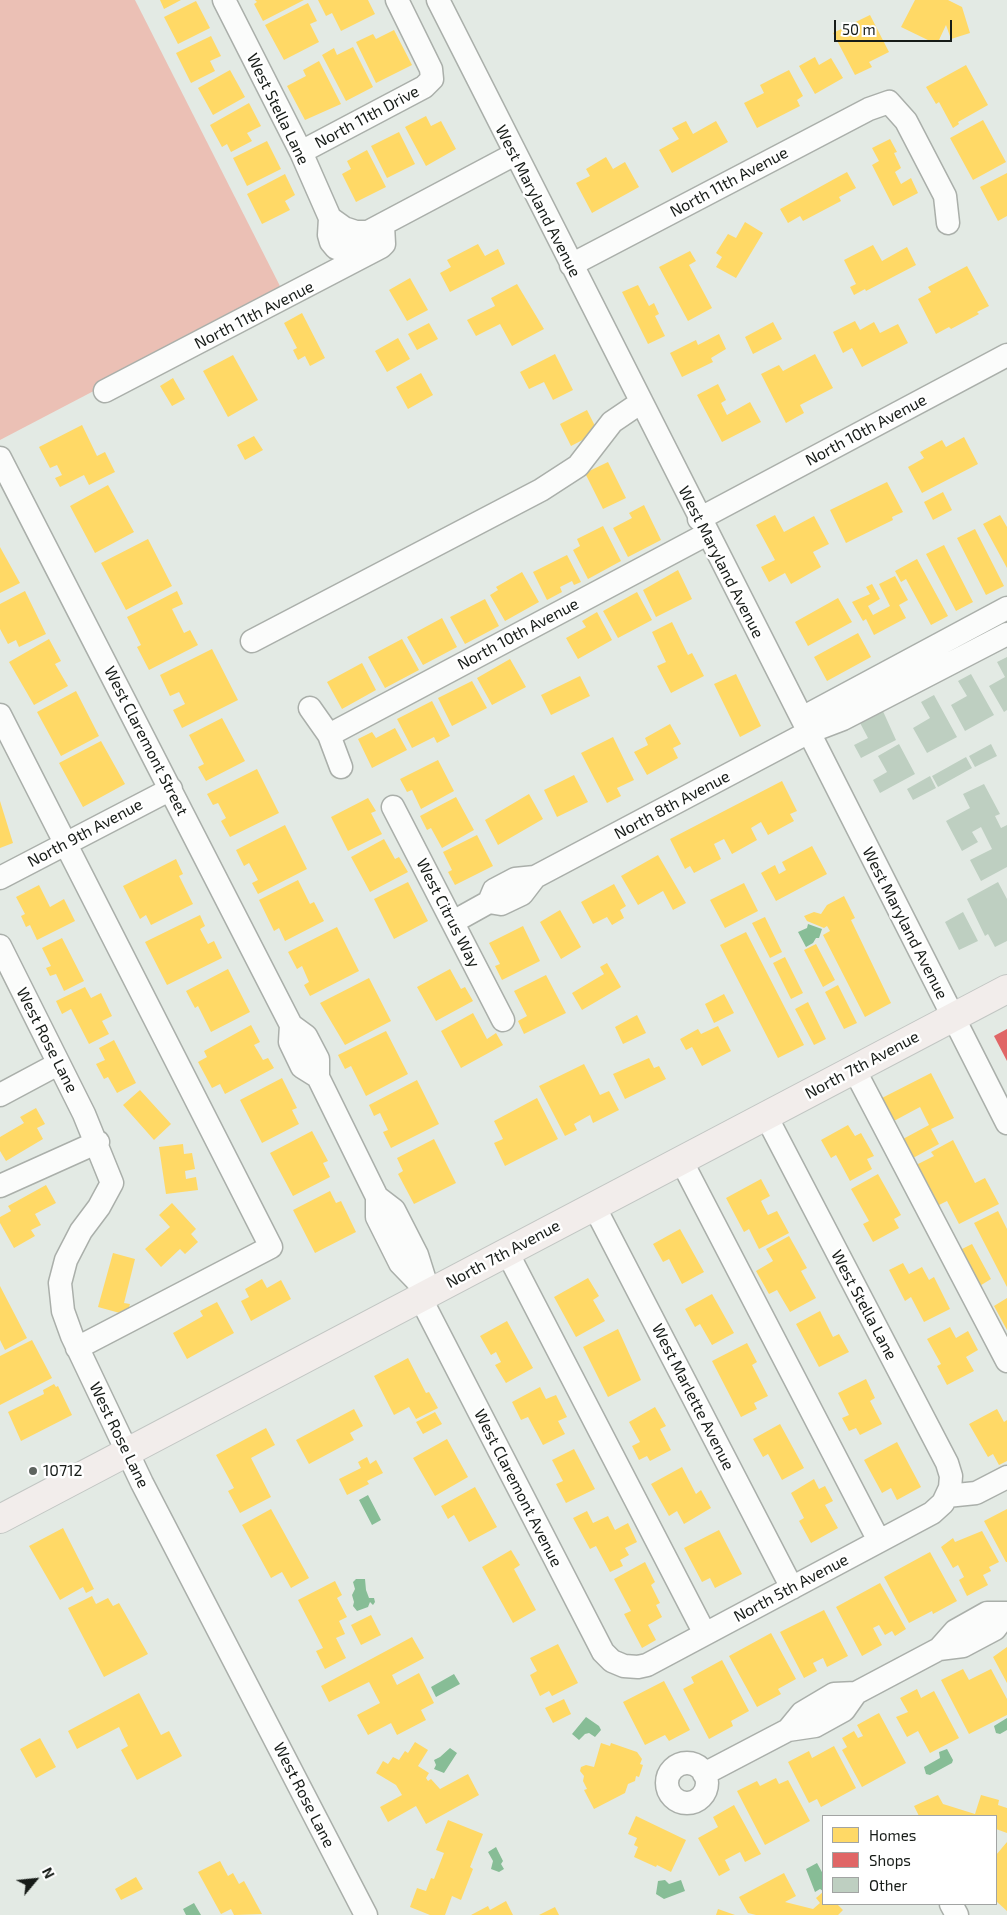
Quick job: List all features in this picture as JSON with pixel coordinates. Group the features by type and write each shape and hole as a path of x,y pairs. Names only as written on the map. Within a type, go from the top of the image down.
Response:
{"main road":[{"name":"North 7th Avenue","path":"0,1519 1007,989"}],"street":[{"name":"West Stella Lane","path":"224,0 301,152 330,218 329,235 336,248 345,250 356,246 376,228"},
{"name":"North 11th Drive","path":"301,152 424,88 432,79 431,69 397,0"},
{"name":"West Maryland Avenue","path":"438,0 640,403 806,725 952,1018 1007,1123"},
{"name":"North 11th Avenue","path":"571,265 869,109 889,102 906,121 945,196 948,223"},
{"path":"376,228 515,154"},
{"name":"North 11th Avenue","path":"105,392 381,247 384,244 376,228"},
{"name":"North 10th Avenue","path":"329,735 1007,355"},
{"path":"252,642 563,476 578,466 612,422 640,403"},
{"name":"West Claremont Street","path":"0,458 291,1025 306,1036 318,1060 318,1077 377,1197 377,1218 391,1225 400,1263 425,1295"},
{"path":"806,725 1007,608"},
{"path":"806,725 843,719 1007,634"},
{"path":"310,708 329,735 341,767"},
{"path":"0,715 67,843 271,1247 77,1348"},
{"name":"North 8th Avenue","path":"453,922 489,902 501,904 522,894 535,877 806,725"},
{"name":"North 9th Avenue","path":"0,878 170,789"},
{"name":"West Citrus Way","path":"394,807 503,1020"},
{"name":"West Rose Lane","path":"0,946 7,977 58,1064 98,1142 112,1183 99,1207 81,1231 66,1260 60,1283 63,1311 77,1348 146,1491 366,1915"},
{"path":"0,1095 58,1064"},
{"path":"854,1069 1007,1361"},
{"name":"West Stella Lane","path":"766,1116 948,1463 951,1480 947,1496"},
{"path":"0,1186 98,1142"},
{"path":"681,1160 879,1541"},
{"name":"West Marlette Avenue","path":"594,1206 792,1588"},
{"path":"507,1252 705,1634"},
{"name":"West Claremont Avenue","path":"425,1295 600,1648 612,1661 628,1667"},
{"path":"947,1496 976,1493 1007,1477"},
{"name":"North 5th Avenue","path":"628,1667 647,1665 792,1588 935,1511 947,1496"},
{"path":"704,1774 788,1730 815,1726 844,1710 856,1693 939,1650 963,1646 994,1629 1007,1613"}],"shaded area":[{"path":"0,0 135,0 283,292 0,440"},
{"path":"808,924 822,929 819,938 816,938 813,943 806,947 798,932 807,928"},
{"path":"368,1495 381,1520 372,1525 359,1500"},
{"path":"356,1579 365,1579 369,1598 374,1598 375,1602 373,1605 370,1602 368,1607 357,1611 353,1606 352,1595 355,1589 353,1582"},
{"path":"454,1674 460,1684 436,1697 431,1687"},
{"path":"586,1717 599,1726 601,1730 595,1737 589,1733 579,1740 572,1734"},
{"path":"1007,1718 1007,1730 1000,1734 996,1733 994,1726"},
{"path":"450,1748 457,1753 444,1773 434,1769 436,1765 434,1760"},
{"path":"947,1749 953,1760 952,1763 930,1775 926,1774 924,1767 940,1758 939,1752"},
{"path":"496,1847 503,1861 501,1864 504,1869 499,1872 491,1869 493,1861 488,1852"},
{"path":"817,1863 822,1872 822,1890 820,1889 815,1892 806,1869"},
{"path":"665,1880 669,1884 681,1880 685,1891 664,1899 656,1894 658,1881"},
{"path":"194,1903 201,1915 186,1915 183,1909"}],"building: Homes":[{"path":"160,0 181,0 164,9"},
{"path":"255,0 304,0 263,21 254,4 257,2"},
{"path":"318,0 368,0 375,14 341,31 332,13 326,16"},
{"path":"915,0 948,0 962,7 970,33 951,39 946,25 939,40 932,42 901,27"},
{"path":"196,1 210,28 178,44 164,17"},
{"path":"308,3 317,21 310,24 319,42 284,60 265,25"},
{"path":"870,15 889,52 869,62 872,67 855,75 833,33"},
{"path":"394,30 412,65 376,83 356,42 373,34 376,39"},
{"path":"211,36 221,56 210,61 215,71 191,83 176,53"},
{"path":"353,47 373,87 346,101 322,55 334,48 337,55"},
{"path":"815,57 819,65 831,58 843,78 815,94 799,66"},
{"path":"319,61 341,104 305,120 287,86 306,76 303,70"},
{"path":"966,65 988,105 958,122 959,124 953,128 939,102 936,104 926,87"},
{"path":"230,70 245,97 213,115 198,88"},
{"path":"789,70 803,96 797,100 800,106 757,128 744,103 764,93 760,85"},
{"path":"249,103 261,126 247,133 252,141 231,152 227,144 222,147 210,125"},
{"path":"426,116 431,126 441,121 456,149 426,166 405,127"},
{"path":"983,120 1006,162 973,180 950,138"},
{"path":"686,121 693,134 716,121 728,142 672,173 659,150 679,139 672,128"},
{"path":"399,132 415,164 387,178 371,146"},
{"path":"890,139 897,152 894,153 901,168 895,172 901,184 911,178 918,193 893,206 872,165 879,161 872,148"},
{"path":"267,141 281,169 247,186 233,158"},
{"path":"367,150 386,187 356,202 342,174 351,169 347,161"},
{"path":"606,157 613,169 625,162 639,187 592,213 576,183 590,176 586,169"},
{"path":"847,172 856,188 839,197 841,201 803,221 800,216 788,223 780,209"},
{"path":"1007,173 1007,216 998,221 980,187"},
{"path":"285,174 295,195 285,201 290,210 262,224 247,194"},
{"path":"745,222 763,233 736,278 716,267 722,257 716,253 728,234 736,238"},
{"path":"478,244 485,256 498,249 505,264 450,292 440,273 451,267 447,260"},
{"path":"873,245 882,261 907,247 916,265 866,291 865,289 854,295 850,287 856,284 844,260"},
{"path":"690,251 696,261 689,265 712,308 688,321 659,267"},
{"path":"967,266 989,306 977,312 979,314 951,329 949,327 936,334 918,299 931,292 928,287"},
{"path":"410,278 428,310 407,321 389,290"},
{"path":"517,284 544,329 512,346 500,324 476,336 467,320 495,306 491,298"},
{"path":"638,285 649,306 654,303 659,314 655,316 665,336 648,344 622,292"},
{"path":"302,313 325,358 310,366 305,356 298,360 293,350 297,348 284,323"},
{"path":"855,321 860,330 874,322 880,333 898,324 908,343 862,367 852,348 843,353 833,332"},
{"path":"773,322 782,339 753,354 745,337"},
{"path":"429,323 438,339 417,350 408,334"},
{"path":"719,334 726,349 711,358 713,362 682,377 670,353 696,340 698,345"},
{"path":"398,338 410,359 387,372 375,351"},
{"path":"555,354 573,390 553,400 544,382 529,389 520,372"},
{"path":"815,354 833,388 800,405 804,413 786,423 761,374 779,365 783,371"},
{"path":"233,355 258,400 228,417 203,371"},
{"path":"421,373 433,395 408,409 396,387"},
{"path":"173,378 185,399 172,406 160,386"},
{"path":"718,384 726,400 721,403 727,415 750,402 761,422 722,442 697,395"},
{"path":"587,410 598,432 571,446 560,424"},
{"path":"82,425 97,456 105,452 115,472 89,485 84,475 60,487 55,478 62,475 57,465 50,468 39,447"},
{"path":"254,436 263,450 245,460 237,445"},
{"path":"964,437 978,464 922,493 908,467 924,458 920,452 942,440 946,447"},
{"path":"608,462 626,498 603,509 585,473"},
{"path":"887,482 903,512 892,517 893,520 846,543 830,510"},
{"path":"108,485 134,532 95,553 70,506"},
{"path":"943,492 952,510 933,520 924,502"},
{"path":"644,505 661,540 628,557 613,528 632,518 629,513"},
{"path":"775,515 784,532 814,516 829,544 813,552 821,567 791,584 785,573 769,582 761,567 775,560 756,525"},
{"path":"1000,515 1007,527 1007,568 983,524"},
{"path":"603,526 621,561 588,579 573,550 580,546 577,539"},
{"path":"975,529 1004,586 986,595 957,538"},
{"path":"148,539 172,586 126,610 101,563"},
{"path":"944,545 973,602 956,611 926,554"},
{"path":"0,547 20,583 0,593"},
{"path":"567,555 581,582 574,585 572,581 560,587 562,592 547,600 533,572"},
{"path":"917,559 948,616 931,625 906,579 901,582 895,571"},
{"path":"678,570 692,599 656,617 643,590"},
{"path":"522,572 539,602 505,621 490,595 498,590 496,587"},
{"path":"895,576 908,600 899,605 906,618 874,635 866,619 863,621 852,602 870,594 866,587 872,584 880,599 868,606 873,615 890,606 879,584"},
{"path":"25,591 46,634 19,647 16,640 8,644 0,629 0,604"},
{"path":"177,591 183,604 172,609 184,633 190,630 198,645 149,670 137,647 141,645 127,617"},
{"path":"637,592 652,620 618,638 603,611"},
{"path":"838,598 852,622 808,646 795,622"},
{"path":"485,599 499,626 465,644 450,617"},
{"path":"597,612 612,640 578,659 566,638 586,627 582,621"},
{"path":"442,618 457,647 423,665 407,637"},
{"path":"672,622 688,655 692,653 704,676 671,693 657,666 666,662 652,632"},
{"path":"858,633 871,657 827,681 814,657"},
{"path":"49,639 61,661 55,664 68,686 34,705 9,662"},
{"path":"402,639 419,670 385,688 368,657"},
{"path":"212,649 238,700 182,728 173,710 185,704 179,692 170,696 160,675"},
{"path":"510,659 526,687 492,705 477,678"},
{"path":"362,663 376,690 342,709 327,682"},
{"path":"736,674 761,726 740,737 714,684"},
{"path":"580,676 590,696 551,715 541,695"},
{"path":"472,681 487,708 452,726 438,698"},
{"path":"76,691 99,736 61,756 37,712"},
{"path":"432,701 450,736 437,743 434,737 412,748 397,719"},
{"path":"222,718 245,761 206,781 198,767 204,764 189,735"},
{"path":"670,724 681,744 673,748 678,758 647,775 634,752 648,745 645,738"},
{"path":"395,728 407,750 372,768 358,739 372,732 376,738"},
{"path":"613,737 634,780 617,788 621,796 607,803 581,753"},
{"path":"101,741 125,784 83,807 59,763"},
{"path":"438,760 454,791 421,809 412,790 407,792 400,779"},
{"path":"257,769 279,813 230,837 221,821 226,818 218,803 213,805 207,794"},
{"path":"574,775 588,802 557,817 544,790"},
{"path":"782,781 797,811 790,814 794,821 768,835 761,822 751,828 757,840 732,854 724,839 714,844 721,859 694,873 690,866 685,869 670,839"},
{"path":"529,794 543,819 498,845 485,820"},
{"path":"456,797 474,830 442,848 431,828 427,830 420,816"},
{"path":"368,798 376,811 371,813 382,834 348,851 331,817"},
{"path":"0,801 13,843 0,848"},
{"path":"285,825 307,869 258,894 252,883 258,880 249,863 244,866 236,850"},
{"path":"477,835 493,866 455,885 448,872 452,870 443,852"},
{"path":"384,839 395,859 399,857 408,872 370,892 351,857"},
{"path":"812,846 827,874 776,901 761,873 775,865 779,874 786,870 782,862"},
{"path":"658,855 686,903 673,910 663,891 638,905 621,876"},
{"path":"176,859 183,874 179,876 193,904 151,925 146,915 140,919 123,886"},
{"path":"298,880 310,904 314,902 324,921 285,941 279,928 274,931 259,900"},
{"path":"408,882 428,921 394,939 374,899"},
{"path":"744,883 758,911 725,928 710,900"},
{"path":"614,884 626,906 620,910 624,918 612,925 607,917 593,924 581,902"},
{"path":"39,885 50,907 64,899 75,921 37,940 30,925 26,927 21,916 25,914 16,897"},
{"path":"844,896 855,918 851,920 891,1003 865,1017 823,935 830,931 827,926 824,928 807,921 804,916 814,912 821,914 827,905"},
{"path":"560,910 581,947 561,959 540,922"},
{"path":"200,915 205,926 200,929 208,944 214,941 222,958 167,985 145,942"},
{"path":"765,917 782,952 770,958 752,923"},
{"path":"523,926 540,961 502,980 495,966 500,964 489,943"},
{"path":"337,927 359,971 310,996 304,985 309,982 302,966 297,969 288,952"},
{"path":"746,932 804,1045 778,1058 720,945"},
{"path":"62,938 84,981 64,991 56,974 50,976 46,968 51,966 42,948"},
{"path":"816,944 835,980 823,987 804,950"},
{"path":"785,957 803,993 791,999 773,963"},
{"path":"607,963 621,987 582,1010 572,993 604,974 600,967"},
{"path":"228,969 250,1012 211,1032 198,1006 195,1008 186,991"},
{"path":"450,969 461,989 465,987 473,1001 436,1021 417,987"},
{"path":"546,975 566,1013 524,1034 518,1021 527,1016 514,991"},
{"path":"369,978 391,1021 345,1045 320,1003"},
{"path":"838,985 857,1023 844,1029 825,992"},
{"path":"85,987 91,998 101,993 112,1016 102,1021 109,1034 89,1044 71,1009 62,1014 56,1001"},
{"path":"724,994 734,1013 714,1023 705,1004"},
{"path":"808,1002 826,1039 814,1045 795,1009"},
{"path":"473,1013 487,1039 496,1033 503,1045 461,1068 441,1031"},
{"path":"637,1015 646,1033 623,1044 615,1027"},
{"path":"251,1025 260,1042 254,1045 263,1060 268,1058 274,1068 225,1094 220,1084 212,1088 198,1062 207,1057 204,1051"},
{"path":"718,1026 731,1051 702,1066 692,1047 686,1050 680,1039 698,1029 701,1034"},
{"path":"386,1031 408,1074 366,1096 351,1066 345,1069 338,1055"},
{"path":"114,1040 136,1083 117,1093 108,1077 104,1079 96,1064 105,1060 99,1048"},
{"path":"649,1058 654,1068 659,1066 666,1079 625,1099 613,1074"},
{"path":"584,1064 600,1095 609,1091 619,1110 593,1123 590,1115 574,1124 577,1130 565,1136 539,1086"},
{"path":"931,1073 954,1118 931,1129 939,1144 913,1158 903,1139 929,1125 920,1107 892,1122 880,1099"},
{"path":"282,1078 297,1108 292,1110 299,1124 262,1143 240,1100"},
{"path":"417,1080 439,1124 391,1148 383,1132 388,1130 380,1113 374,1116 369,1105"},
{"path":"140,1090 171,1124 154,1140 123,1105"},
{"path":"537,1098 558,1139 505,1166 494,1143 503,1139 494,1121"},
{"path":"36,1108 45,1124 37,1128 43,1139 6,1161 0,1151 0,1137 24,1123 20,1117"},
{"path":"848,1125 855,1136 861,1133 874,1156 867,1159 872,1169 850,1181 836,1155 831,1158 821,1140"},
{"path":"312,1131 328,1161 323,1163 330,1177 293,1196 270,1153"},
{"path":"434,1139 456,1183 414,1204 398,1174 403,1171 397,1158"},
{"path":"953,1140 975,1183 985,1178 999,1204 959,1224 947,1201 935,1207 914,1166 934,1156 931,1152"},
{"path":"183,1144 184,1154 192,1153 195,1169 185,1171 186,1179 196,1177 198,1190 166,1194 159,1147"},
{"path":"878,1174 901,1215 894,1219 899,1228 873,1242 863,1224 869,1221 851,1189"},
{"path":"761,1179 770,1196 761,1201 768,1215 777,1211 789,1233 759,1249 749,1229 744,1232 726,1198"},
{"path":"46,1185 56,1203 35,1214 41,1225 31,1230 35,1236 14,1248 0,1223 0,1217 11,1211 8,1206"},
{"path":"330,1191 336,1203 341,1201 356,1232 315,1253 293,1210"},
{"path":"172,1203 196,1229 191,1234 198,1242 185,1254 180,1249 161,1267 145,1249 170,1227 159,1215"},
{"path":"998,1211 1007,1229 1007,1287 974,1223"},
{"path":"680,1229 704,1272 682,1284 669,1259 663,1262 653,1244"},
{"path":"789,1236 807,1268 801,1271 816,1298 790,1312 777,1290 769,1294 756,1271 773,1261 766,1249"},
{"path":"972,1244 991,1279 978,1287 958,1251"},
{"path":"113,1253 135,1259 124,1303 130,1304 127,1315 98,1307"},
{"path":"903,1263 909,1274 922,1267 929,1280 934,1277 950,1309 924,1322 911,1297 905,1301 889,1270"},
{"path":"588,1278 599,1296 593,1300 605,1321 576,1337 554,1297"},
{"path":"262,1279 267,1288 281,1280 291,1299 251,1321 241,1301 249,1297 245,1289"},
{"path":"0,1286 27,1338 5,1350 0,1340"},
{"path":"712,1294 734,1333 712,1345 700,1324 695,1327 685,1309"},
{"path":"1007,1298 1007,1330 994,1306"},
{"path":"217,1302 234,1333 187,1359 173,1333 203,1316 200,1311"},
{"path":"820,1311 833,1337 839,1334 849,1352 819,1367 796,1324"},
{"path":"507,1321 533,1368 506,1383 495,1365 501,1362 496,1352 491,1355 480,1336"},
{"path":"950,1327 956,1338 968,1331 978,1350 966,1357 974,1371 947,1385 937,1366 941,1364 927,1339"},
{"path":"618,1329 641,1380 608,1397 583,1347"},
{"path":"32,1340 52,1378 0,1405 0,1356"},
{"path":"747,1343 757,1362 752,1365 768,1396 754,1403 757,1409 741,1417 712,1361"},
{"path":"408,1358 426,1393 429,1392 438,1408 416,1419 409,1407 394,1415 374,1376"},
{"path":"866,1379 875,1398 870,1401 882,1424 860,1435 856,1428 849,1431 842,1418 849,1415 838,1393"},
{"path":"54,1384 56,1387 58,1386 72,1415 21,1441 8,1412 44,1394 43,1390"},
{"path":"540,1387 546,1399 556,1395 567,1417 558,1421 565,1434 543,1445 528,1417 521,1420 512,1402"},
{"path":"655,1407 666,1426 660,1429 671,1450 650,1461 647,1456 639,1460 632,1446 640,1442 629,1422"},
{"path":"354,1409 363,1426 350,1433 354,1440 309,1464 296,1440"},
{"path":"997,1409 1004,1422 1007,1420 1007,1461 999,1465 993,1454 988,1457 969,1424"},
{"path":"435,1412 442,1424 423,1434 416,1422"},
{"path":"780,1424 804,1468 782,1480 768,1454 763,1457 753,1439"},
{"path":"266,1428 275,1445 251,1458 271,1497 240,1513 228,1491 234,1488 216,1455"},
{"path":"447,1439 468,1477 435,1496 413,1458"},
{"path":"897,1442 921,1487 897,1500 891,1488 882,1493 864,1460"},
{"path":"574,1449 595,1489 566,1503 556,1484 563,1481 552,1460"},
{"path":"367,1457 370,1464 376,1460 383,1473 367,1481 369,1484 347,1495 339,1479 361,1468 358,1462"},
{"path":"682,1467 696,1494 701,1490 711,1508 684,1524 677,1511 669,1516 651,1484"},
{"path":"814,1479 819,1489 825,1486 833,1501 825,1505 838,1528 811,1543 799,1521 804,1518 791,1493"},
{"path":"475,1487 497,1527 469,1542 454,1515 448,1519 441,1506"},
{"path":"271,1509 309,1578 291,1588 282,1572 271,1578 242,1525"},
{"path":"1007,1509 1007,1562 1006,1562 984,1521"},
{"path":"587,1511 593,1523 608,1516 615,1530 628,1523 637,1542 625,1548 629,1555 620,1560 623,1566 610,1572 596,1546 590,1549 573,1518"},
{"path":"63,1528 94,1589 86,1593 83,1587 60,1600 29,1546"},
{"path":"719,1530 742,1574 715,1588 710,1578 702,1582 684,1548"},
{"path":"982,1531 999,1562 989,1567 991,1571 983,1575 988,1585 967,1596 959,1580 964,1577 958,1565 953,1568 941,1547 953,1538 955,1542"},
{"path":"511,1550 520,1565 514,1569 536,1610 513,1623 482,1567"},
{"path":"930,1552 957,1601 933,1614 932,1611 909,1623 884,1577"},
{"path":"645,1562 655,1582 651,1585 660,1603 656,1605 662,1617 648,1625 656,1640 642,1648 624,1614 631,1611 614,1579"},
{"path":"335,1581 342,1595 337,1598 347,1617 339,1621 345,1634 336,1638 346,1658 325,1669 316,1651 323,1648 298,1600"},
{"path":"880,1583 906,1629 895,1636 892,1631 885,1635 879,1625 873,1628 882,1645 862,1656 836,1607"},
{"path":"92,1596 96,1604 108,1598 113,1606 119,1603 148,1654 104,1677 68,1608"},
{"path":"824,1610 848,1656 827,1667 823,1658 813,1663 817,1671 804,1678 780,1632"},
{"path":"371,1615 381,1635 361,1645 351,1625"},
{"path":"771,1633 796,1679 778,1689 781,1694 757,1707 729,1656"},
{"path":"412,1637 424,1658 392,1675 397,1685 419,1673 434,1703 421,1710 426,1720 397,1735 391,1723 368,1735 357,1715 380,1703 369,1682 329,1702 321,1686"},
{"path":"558,1644 578,1683 552,1696 549,1691 540,1696 530,1675 537,1671 530,1658"},
{"path":"1007,1647 1007,1683 993,1657"},
{"path":"722,1660 749,1711 731,1721 733,1726 709,1739 683,1689 694,1683 691,1677"},
{"path":"963,1669 969,1680 991,1669 1007,1699 1007,1715 969,1734 941,1680"},
{"path":"664,1681 690,1730 669,1741 665,1735 645,1745 623,1702"},
{"path":"917,1689 921,1698 934,1691 959,1738 930,1753 918,1731 907,1737 896,1717 908,1712 900,1698"},
{"path":"139,1693 161,1735 169,1731 182,1756 137,1780 121,1750 128,1746 119,1727 77,1749 68,1731"},
{"path":"564,1699 571,1714 553,1723 545,1708"},
{"path":"879,1713 906,1763 862,1787 842,1750 847,1747 842,1738 854,1731 858,1738 863,1736 857,1725"},
{"path":"40,1738 56,1767 36,1778 20,1749"},
{"path":"415,1742 428,1750 418,1766 429,1773 426,1778 428,1781 431,1779 440,1789 468,1774 479,1795 426,1824 416,1806 388,1822 380,1807 402,1795 396,1785 376,1773 383,1761 388,1764 393,1757 399,1760 405,1751 408,1753"},
{"path":"601,1743 610,1746 611,1743 637,1752 642,1759 640,1764 643,1765 639,1777 636,1776 635,1781 628,1784 625,1793 594,1809 584,1790 587,1789 583,1781 584,1776 580,1771 581,1767 586,1765 594,1767"},
{"path":"834,1746 856,1788 821,1807 817,1799 809,1803 788,1762 809,1751 812,1758"},
{"path":"776,1778 779,1784 788,1780 810,1821 765,1845 737,1791 757,1781 760,1786"},
{"path":"938,1795 943,1804 975,1814 981,1795 999,1800 998,1805 1007,1808 1007,1833 997,1829 997,1815 918,1815 914,1806"},
{"path":"734,1805 761,1854 745,1862 740,1852 725,1860 730,1870 719,1876 698,1838 718,1827 713,1817"},
{"path":"636,1816 686,1840 671,1872 634,1857 638,1847 634,1845 637,1838 628,1834"},
{"path":"448,1820 483,1834 470,1867 473,1869 461,1900 452,1896 445,1915 430,1915 410,1907 417,1888 426,1891 431,1878 434,1879 444,1853 436,1850"},
{"path":"1007,1842 1007,1911 997,1902 997,1854"},
{"path":"220,1861 228,1876 233,1873 239,1884 244,1881 262,1914 234,1915 231,1909 221,1914 198,1872"},
{"path":"784,1873 796,1896 785,1902 813,1909 820,1903 816,1898 822,1893 822,1905 838,1905 843,1910 838,1915 756,1915 748,1913 739,1897"},
{"path":"136,1877 143,1889 121,1900 115,1889"},
{"path":"506,1901 513,1915 471,1915 488,1906 490,1910"},
{"path":"555,1907 559,1915 539,1915"},
{"path":"718,1909 735,1915 716,1915"}],"building: Shops":[{"path":"1007,1029 1007,1061 994,1036"}],"building: Other":[{"path":"1007,657 1007,710 1004,712 989,686 1005,677 997,662"},
{"path":"971,674 994,715 965,731 951,705 967,696 958,681"},
{"path":"934,695 957,737 927,753 913,728 930,718 921,702"},
{"path":"882,709 896,740 861,758 854,745 868,738 859,721"},
{"path":"899,744 915,774 880,793 873,780 887,772 878,756"},
{"path":"991,744 997,756 975,767 969,756"},
{"path":"966,757 972,768 938,787 932,776"},
{"path":"930,776 936,788 913,800 907,789"},
{"path":"984,784 1000,814 995,816 1001,828 1007,825 1007,867 981,881 970,860 992,849 981,827 972,832 978,842 962,851 946,821 970,808 963,794"},
{"path":"998,882 1007,899 1007,941 995,947 988,934 985,936 967,899"},
{"path":"963,912 978,941 959,950 945,922"}],"place":[{"name":"10712","path":"33,1471"}]}
